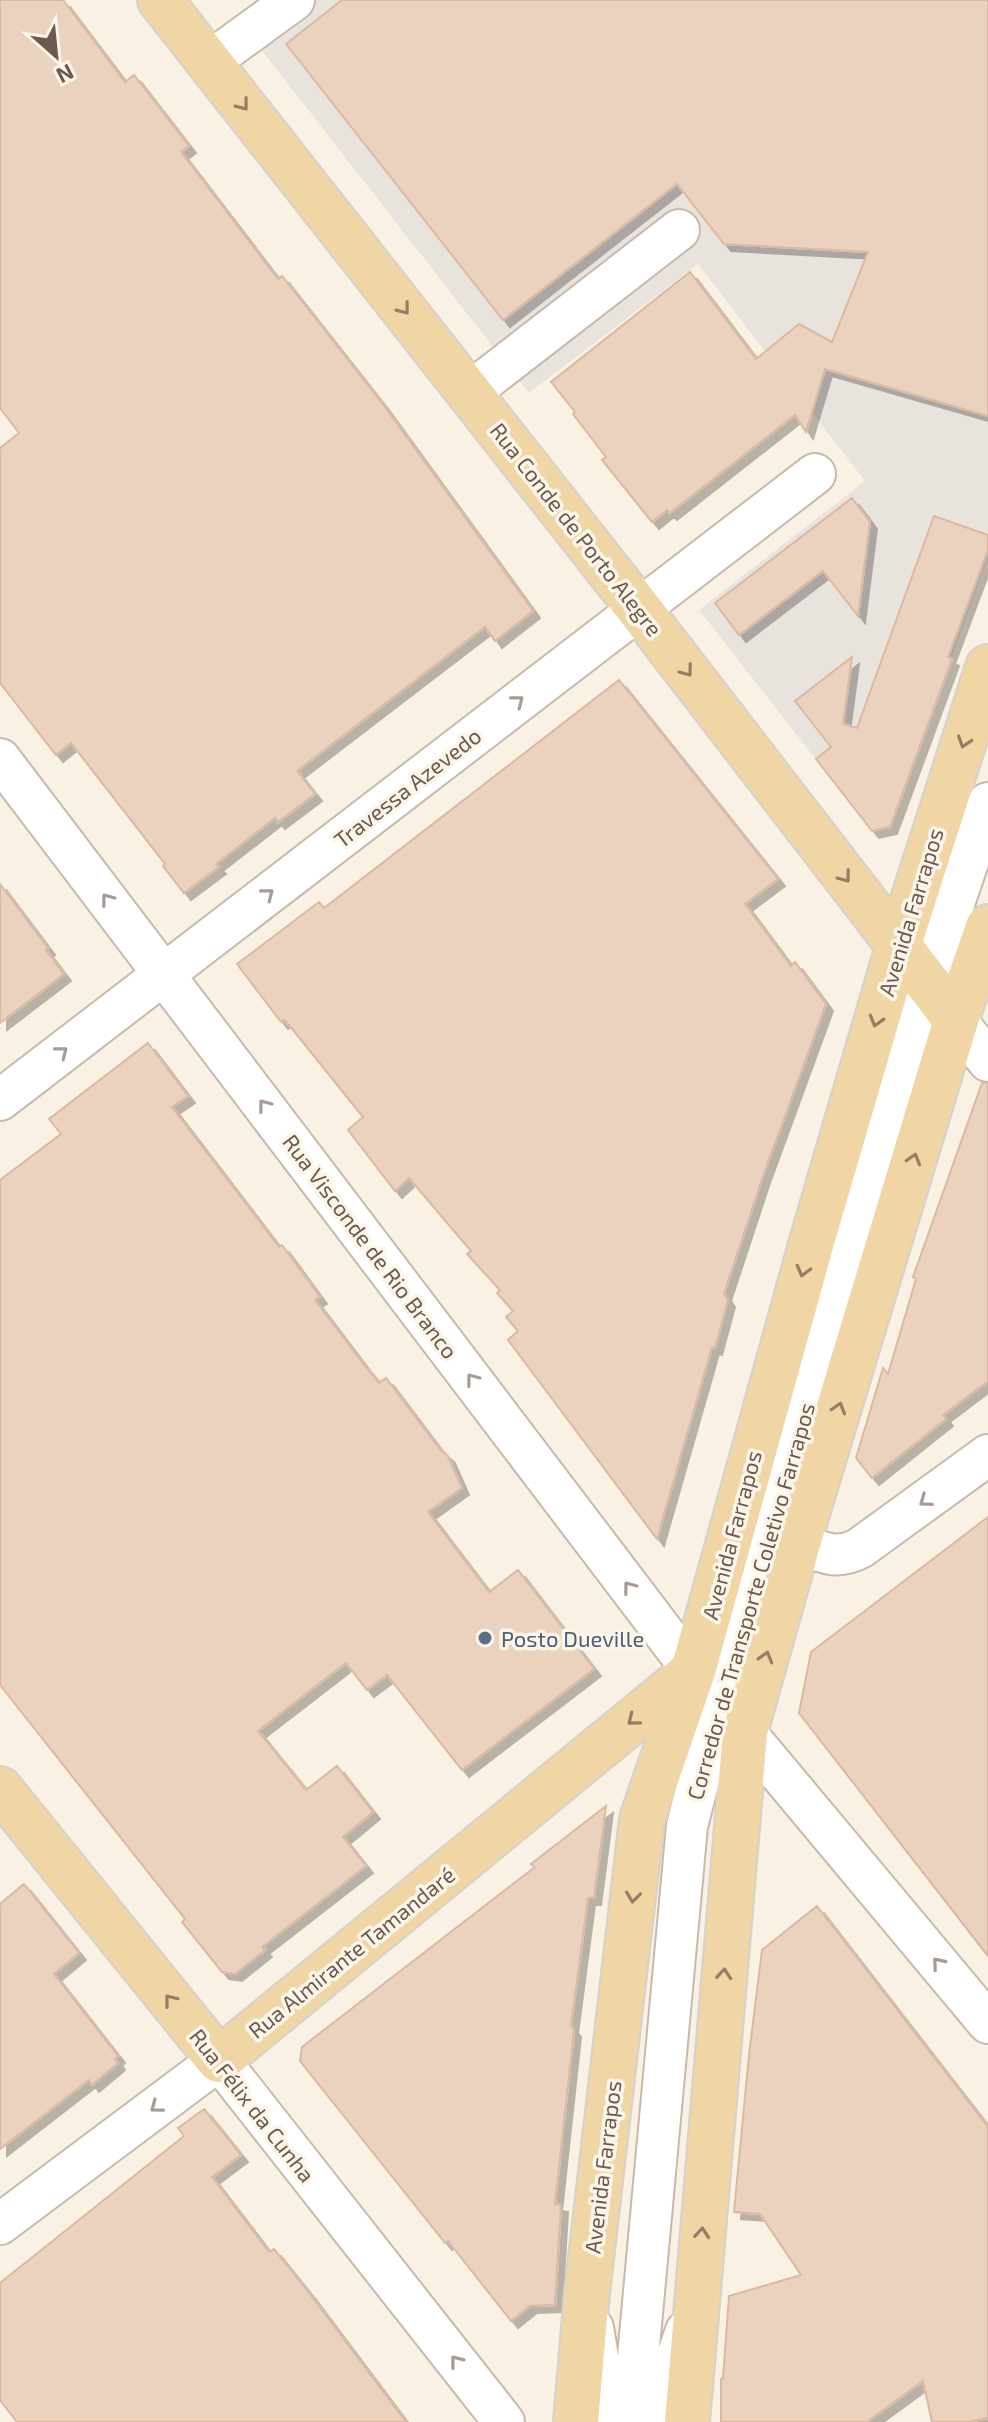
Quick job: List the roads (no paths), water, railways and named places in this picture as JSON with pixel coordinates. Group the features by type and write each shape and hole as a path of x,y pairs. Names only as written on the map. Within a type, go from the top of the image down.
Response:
{"main road":[{"name":"Rua Conde de Porto Alegre","path":"160,0 470,392 956,1020"},
{"name":"Avenida Farrapos","path":"687,2422 696,2301 719,1702 815,1230 898,947 988,667"},
{"name":"Avenida Farrapos","path":"576,2422 587,2293 642,1819 719,1702 798,1543 956,1020 988,927"},
{"name":"Rua Almirante Tamandaré","path":"219,2060 719,1702"},
{"name":"Rua Félix da Cunha","path":"0,1789 219,2060"}],"street":[{"path":"209,62 294,0"},
{"path":"470,392 679,230"},
{"name":"Travessa Azevedo","path":"0,1100 815,474"},
{"name":"Rua Visconde de Rio Branco","path":"0,759 719,1702 988,2023"},
{"name":"Corredor de Transporte Coletivo Farrapos","path":"632,2422 687,1826 719,1702 927,983 988,803"},
{"name":"Rua Conde de Porto Alegre","path":"956,1020 988,1061"},
{"path":"798,1543 834,1555 847,1554 860,1548 988,1455"},
{"name":"Rua Almirante Tamandaré","path":"0,2224 219,2060"},
{"name":"Rua Félix da Cunha","path":"219,2060 504,2422"},
{"path":"587,2293 609,2422"},
{"path":"654,2422 696,2301"}],"place":[{"name":"Posto Dueville","path":"485,1638"}]}
